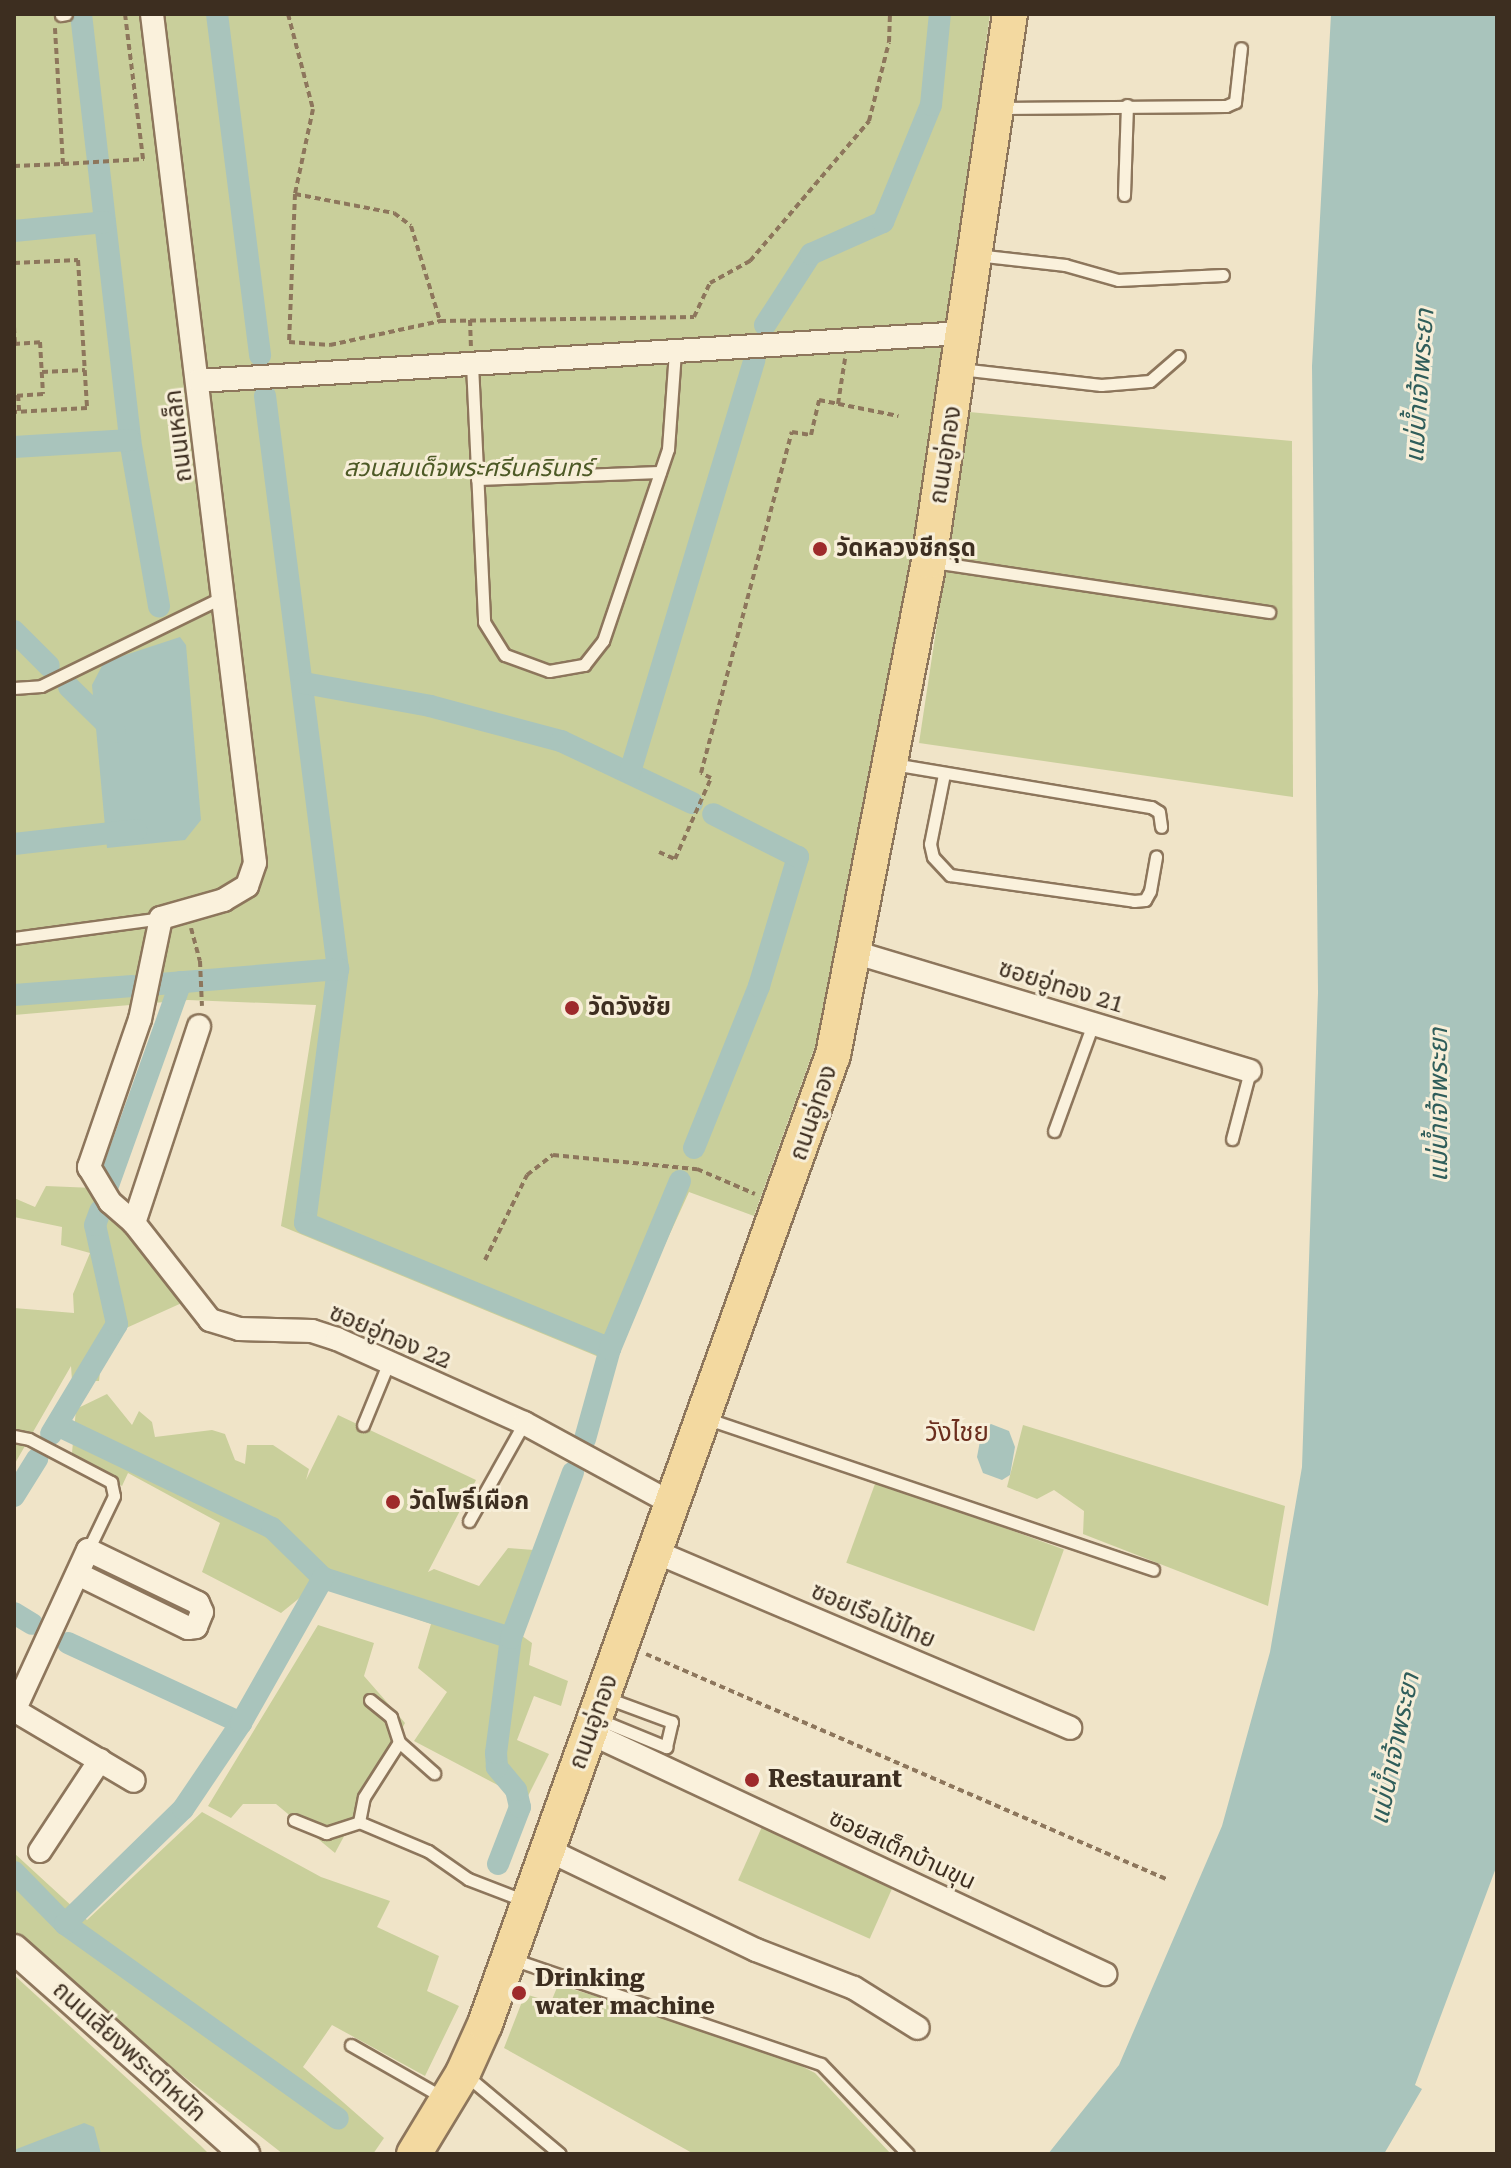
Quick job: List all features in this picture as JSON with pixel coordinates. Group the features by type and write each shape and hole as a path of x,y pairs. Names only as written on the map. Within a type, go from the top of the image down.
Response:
{"main road":[{"name":"ถนนอู่ทอง","path":"414,2154 456,2086 509,1958 783,1206 833,1055 857,953 929,561 1010,14"}],"street":[{"name":"ถนนเหล็ก","path":"152,14 254,853 247,886 224,900 186,910"},
{"path":"198,381 964,333"},
{"path":"161,918 186,910"},
{"name":"ซอยอู่ทอง 22","path":"161,918 140,1019 89,1167 110,1202 134,1223 210,1320 239,1329 312,1331 524,1423 673,1504"},
{"name":"ซอยอู่ทอง 21","path":"857,953 1250,1071"},
{"path":"134,1223 200,1016"},
{"path":"78,1574 188,1628 196,1627 202,1612 198,1603 88,1550 14,1710 134,1781"},
{"name":"ซอยเรือไม้ไทย","path":"656,1552 1070,1728"},
{"name":"ซอยสเต็กบ้านขุน","path":"596,1716 1105,1974"},
{"path":"40,1851 100,1760"},
{"path":"548,1850 756,1950 854,1988 918,2028"},
{"name":"ถนนเลี่ยงพระตำหนัก","path":"14,1949 245,2154"}],"lane":[{"path":"997,108 1235,102 1241,48"},
{"path":"1124,195 1127,105"},
{"path":"976,255 1065,265 1118,280 1223,275"},
{"path":"472,364 484,622 505,655 549,671 584,665 603,641 668,449 675,351"},
{"path":"959,369 1101,385 1150,381 1179,356"},
{"path":"477,479 660,472"},
{"path":"929,561 1269,612"},
{"path":"14,688 41,686 224,597"},
{"path":"893,764 1151,807 1159,812 1161,827"},
{"path":"944,774 930,844 933,857 950,875 1134,901 1145,900 1150,891 1156,857"},
{"path":"14,938 161,918"},
{"path":"1054,1131 1093,1024"},
{"path":"1232,1139 1250,1071"},
{"path":"363,1425 388,1364"},
{"path":"705,1418 1153,1570"},
{"path":"469,1521 524,1423"},
{"path":"14,1436 29,1439 111,1482 114,1496 88,1550"},
{"path":"370,1700 391,1717 399,1742 434,1773"},
{"path":"596,1716 675,1726 663,1748 596,1716"},
{"path":"359,1822 364,1797 399,1742"},
{"path":"294,1820 326,1833 359,1822 428,1851 468,1879 529,1902"},
{"path":"509,1958 821,2064 908,2154"},
{"path":"351,2045 456,2086 560,2154"}],"path":[{"path":"125,14 143,159"},
{"path":"288,14 313,109 295,194 289,342 330,345 440,321 694,317 710,283 750,261 869,121 889,42 890,14"},
{"path":"60,15 63,164"},
{"path":"14,166 128,160"},
{"path":"295,194 394,213 411,226 440,321"},
{"path":"14,263 78,260 87,408 16,412 16,396 43,394 40,342 14,344 14,327"},
{"path":"838,404 848,340"},
{"path":"42,372 85,370"},
{"path":"659,852 675,859 711,778 701,773 792,432 811,435 819,400 898,416"},
{"path":"186,910 200,961 200,1016"},
{"path":"485,1260 527,1175 553,1155 697,1169 783,1206"},
{"path":"622,1643 1166,1879"}],"green space":[{"name":"สวนสมเด็จพระศรีนครินทร์","path":"14,14 990,14 925,488 818,1038 754,1216 689,1192 611,1362 281,1226 316,1005 188,1000 14,1015"},
{"path":"969,412 1292,441 1293,797 919,743"},
{"path":"46,1186 94,1188 184,1302 104,1338 99,1381 72,1381 71,1366 14,1465 14,1308 74,1313 73,1294 90,1253 61,1245 62,1227 14,1217 14,1198 35,1207"},
{"path":"107,1394 132,1425 139,1411 152,1422 155,1437 212,1430 225,1434 235,1460 245,1464 247,1445 273,1445 309,1469 306,1480 338,1415 476,1480 428,1572 434,1569 479,1586 508,1548 534,1550 518,1633 532,1643 529,1665 568,1681 561,1706 534,1696 517,1740 549,1754 526,1800 414,1741 447,1692 418,1668 431,1624 360,1599 339,1575 313,1587 281,1613 202,1572 220,1523 128,1473 122,1486 72,1453 76,1409"},
{"path":"1023,1425 1285,1506 1268,1606 1083,1534 1084,1511 1054,1490 1037,1499 1007,1487"},
{"path":"876,1481 1064,1549 1034,1631 846,1563"},
{"path":"318,1625 374,1643 364,1676 405,1723 335,1853 276,1804 243,1804 231,1818 208,1806"},
{"path":"202,1812 321,1877 390,1901 377,1927 439,1956 427,1991 459,2006 425,2076 332,2025 303,2067 384,2138 373,2154 283,2154 37,1962 14,1934 14,1853 87,1920"},
{"path":"765,1820 897,1879 870,1939 738,1880"},
{"path":"14,1975 201,2146 209,2154 14,2154"},
{"path":"558,1985 756,2043 815,2073 891,2154 694,2154 504,2048 525,1994 551,2002"}],"water":[{"name":"แม่น้ำเจ้าพระยา","path":"1331,14 1497,14 1497,1865 1415,2085 1422,2089 1384,2154 1048,2154 1119,2065 1222,1826 1270,1652 1302,1467 1318,993 1312,366"},
{"path":"180,637 186,645 201,820 185,840 107,848 92,685 104,662"},
{"path":"991,1424 1009,1431 1015,1447 1010,1475 1002,1480 983,1473 977,1457 982,1430"},
{"path":"84,2123 94,2127 101,2154 14,2154 14,2150"}],"waterway":[{"path":"81,14 130,440 159,606"},
{"path":"217,14 260,355"},
{"path":"765,325 811,254 883,222 931,105 940,14"},
{"path":"14,231 105,222"},
{"path":"630,772 754,360"},
{"path":"265,396 338,969 305,1223 610,1349"},
{"path":"14,447 130,440"},
{"path":"14,631 49,666"},
{"path":"304,683 430,706 561,741 692,803"},
{"path":"69,687 115,732"},
{"path":"694,1148 759,986 798,857 713,814"},
{"path":"14,844 136,830"},
{"path":"160,984 338,969"},
{"path":"106,1191 181,982"},
{"path":"14,995 133,986"},
{"path":"585,1439 610,1349 680,1181"},
{"path":"51,1434 117,1324 95,1225 100,1211"},
{"path":"57,1425 272,1528 323,1578 511,1638"},
{"path":"14,1496 37,1459"},
{"path":"498,1864 520,1807 516,1790 497,1767 496,1753 511,1638 573,1472"},
{"path":"65,1924 183,1809 241,1723 323,1578"},
{"path":"14,1613 32,1624"},
{"path":"68,1643 241,1723"},
{"path":"14,1872 65,1924 338,2119"}],"place":[{"name":"วัดหลวงชีกรุด","path":"820,549"},
{"name":"วัดวังชัย","path":"572,1008"},
{"name":"วัดโพธิ์เผือก","path":"393,1502"},
{"name":"Restaurant","path":"752,1780"},
{"name":"Drinking water machine","path":"519,1993"}],"district":[{"name":"วังไชย","path":"957,1433"}]}
